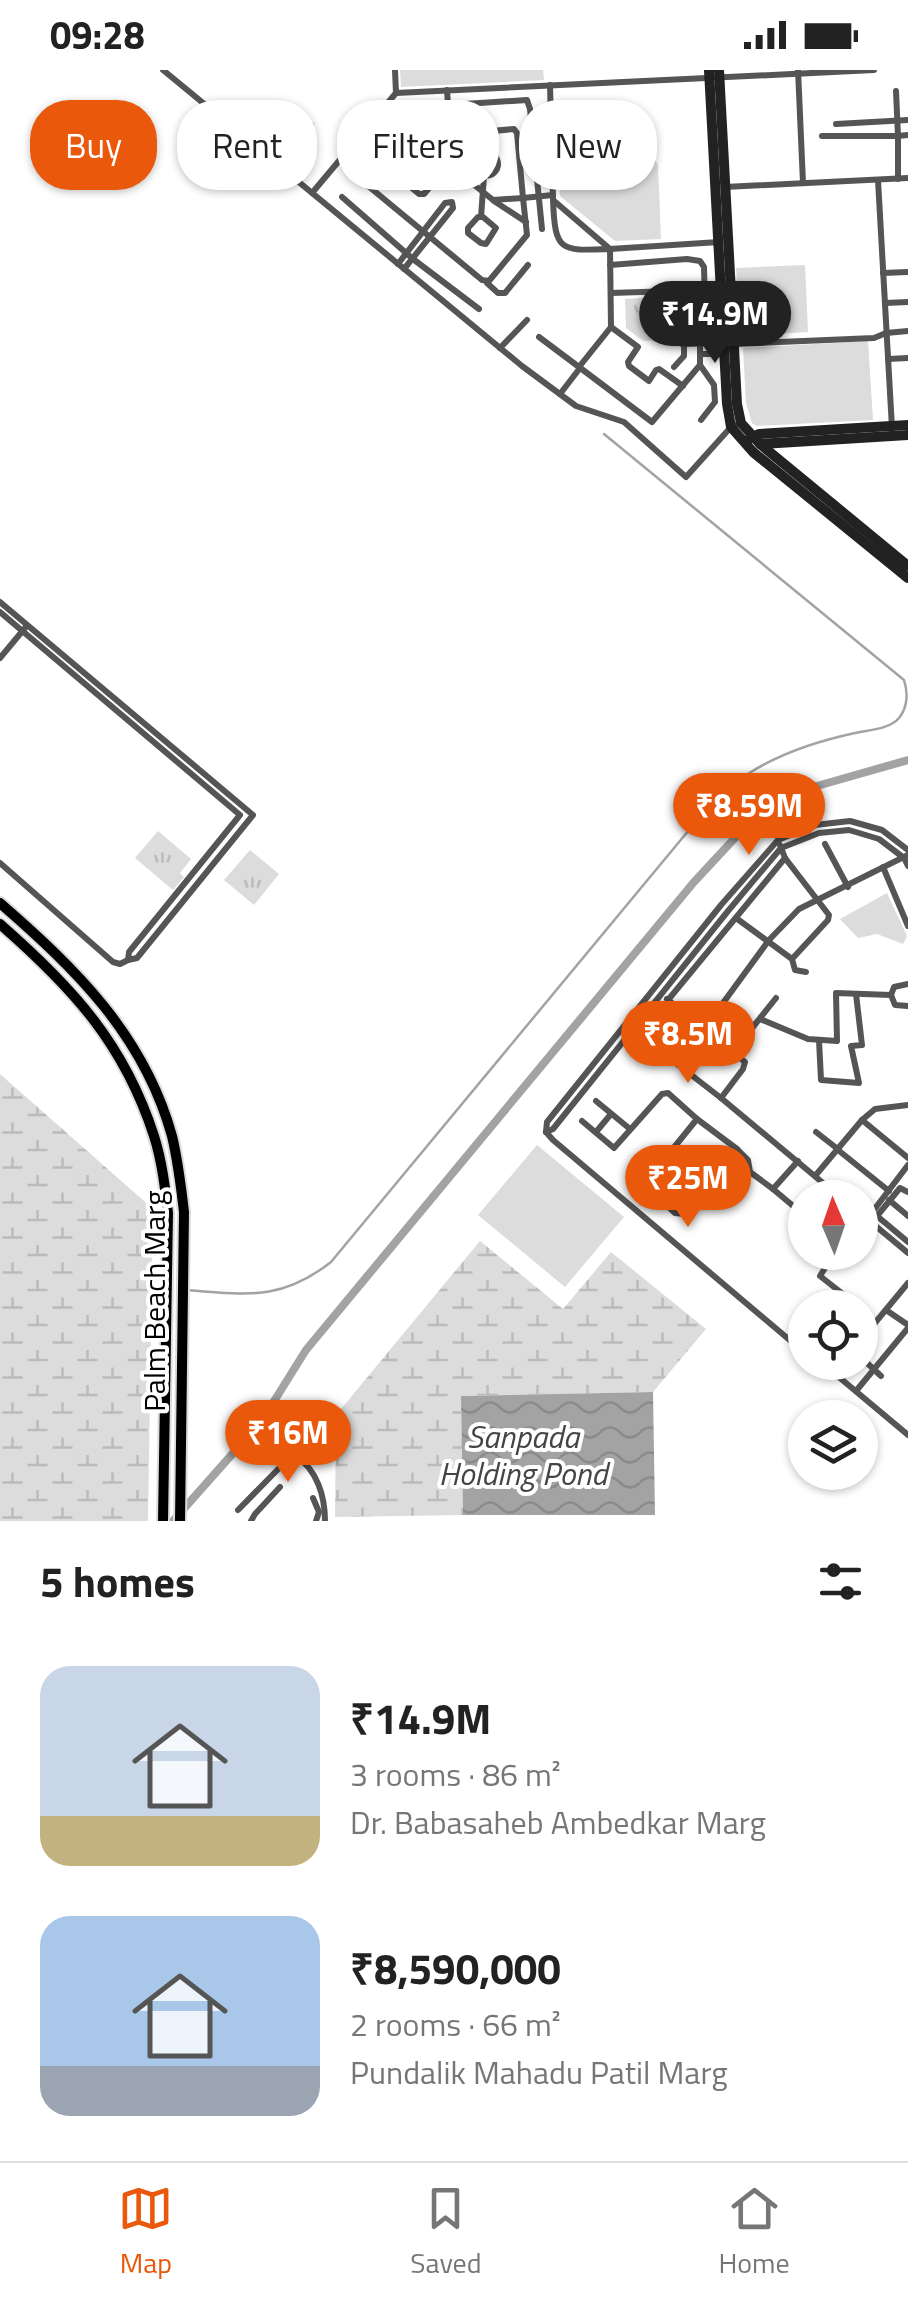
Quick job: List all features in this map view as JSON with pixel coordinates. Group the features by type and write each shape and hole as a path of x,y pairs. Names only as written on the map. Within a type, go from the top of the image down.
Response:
{"main road":[{"path":"715,73 726,187 723,242"},
{"path":"715,73 727,404 736,425 752,441 880,549 908,578"},
{"path":"892,431 908,425"},
{"path":"752,441 759,434 892,431 908,436"},
{"path":"880,549 908,566"},
{"name":"Palm Beach Marg","path":"0,903 73,969 102,1002 150,1079 171,1133 184,1212 180,1521"},
{"name":"Palm Beach Marg","path":"0,924 90,1012 135,1086 155,1138 168,1213 163,1521"}],"street":[{"path":"162,70 198,100"},
{"path":"312,193 396,93 395,70"},
{"path":"396,93 715,73 874,70"},
{"path":"798,72 802,183"},
{"path":"550,85 554,225 564,247 574,250 723,242"},
{"path":"447,90 448,100"},
{"path":"896,91 898,179"},
{"path":"499,101 526,100 530,109 542,229"},
{"path":"836,124 908,120"},
{"path":"486,282 492,280 527,235 516,133 514,129 499,130"},
{"path":"822,136 908,135"},
{"path":"418,168 433,177 434,182 424,194 407,184 418,168"},
{"path":"726,187 908,178"},
{"path":"878,180 892,431"},
{"path":"308,190 560,394 576,406 624,422 686,476 736,425"},
{"path":"373,190 498,293 505,293 528,265"},
{"path":"480,190 526,222"},
{"path":"481,217 482,192"},
{"path":"342,197 479,310"},
{"path":"493,200 553,198 610,248 612,327 560,394"},
{"path":"401,266 432,237 453,208 452,202 445,203 410,256"},
{"path":"481,217 496,228 486,244 468,233 476,218 481,217"},
{"path":"610,264 686,259 703,263 700,366 714,385 715,402 701,420"},
{"path":"883,273 908,272"},
{"path":"611,293 672,291 679,343 727,347"},
{"path":"885,303 908,302"},
{"path":"500,348 527,320"},
{"path":"612,327 638,347 629,366 649,381 659,369 682,386"},
{"path":"700,354 727,347 874,338 908,332"},
{"path":"539,336 652,422 700,366"},
{"path":"674,367 684,356 684,344"},
{"path":"888,360 908,358"},
{"path":"0,602 240,815 252,814"},
{"path":"0,612 25,628 252,814"},
{"path":"0,658 25,628"},
{"path":"0,864 112,962 120,964 136,958 252,814"},
{"path":"128,960 129,952 240,815"},
{"path":"546,1132 553,1129 634,1030 779,844 819,833 850,830 879,839 906,854"},
{"path":"779,844 785,858 828,912 828,920 792,960"},
{"path":"825,844 848,887"},
{"path":"906,854 908,866"},
{"path":"704,1029 769,940 800,909 906,854"},
{"path":"546,1132 547,1122 625,1023 661,994 736,918 785,858"},
{"path":"884,867 908,926"},
{"path":"736,918 792,960 795,970 806,972"},
{"path":"908,984 894,987 891,994 895,1005 908,1006"},
{"path":"661,994 744,1062 744,1069 721,1098"},
{"path":"760,1019 808,1040 837,1041 836,994 891,994"},
{"path":"820,1040 822,1080 858,1084 851,1046 862,1045 856,994"},
{"path":"734,1052 776,998"},
{"path":"625,1023 820,1180"},
{"path":"582,1121 614,1148 668,1092 737,1149 748,1160 750,1172 788,1202"},
{"path":"596,1101 630,1129"},
{"path":"815,1176 875,1108 908,1105"},
{"path":"596,1132 612,1114"},
{"path":"697,1119 646,1182 679,1214 684,1214 737,1149"},
{"path":"862,1120 908,1164 877,1214 908,1242"},
{"path":"546,1132 788,1339"},
{"path":"816,1132 908,1216"},
{"path":"773,1189 798,1161"},
{"path":"707,1184 728,1195 750,1172"},
{"path":"878,1204 900,1188 908,1192"},
{"path":"878,1228 908,1253"},
{"path":"824,1270 820,1276 837,1290"},
{"path":"878,1320 908,1282"},
{"path":"878,1364 908,1326 886,1310"},
{"path":"878,1373 881,1376"},
{"path":"843,1380 908,1435"},
{"path":"856,1391 865,1380"},
{"path":"238,1510 296,1456 322,1490 326,1521"},
{"path":"251,1521 280,1487"},
{"path":"313,1498 319,1512 316,1521"}],"green space":[{"path":"400,70 543,70 544,80 401,87"},
{"path":"657,163 661,239 615,241 560,196 560,190 657,190"},
{"path":"805,265 808,332 740,336 736,268"},
{"path":"668,296 670,340 643,341 626,328 625,299"},
{"path":"868,341 873,420 756,426 752,423 746,403 743,348"},
{"path":"158,831 191,859 173,890 135,858"},
{"path":"250,850 279,874 254,905 224,880"},
{"path":"887,893 907,936 903,944 877,934 858,938 840,919"},
{"path":"0,1074 153,1209 148,1521 0,1521"},
{"path":"537,1145 624,1217 565,1287 478,1215"},
{"path":"480,1241 563,1309 611,1252 706,1329 653,1392 461,1396 463,1515 335,1517 336,1415"}],"water":[{"name":"Sanpada Holding Pond","path":"653,1392 655,1515 463,1515 461,1396"}],"waterway":[{"path":"185,1290 262,1293 295,1284 331,1262 713,801 746,775 776,759 828,740 885,727 902,714 906,699 904,680 604,434"},
{"path":"173,1521 250,1434 306,1350 694,882 760,811 803,790 908,760"},
{"path":"152,1288 162,1289"}]}
